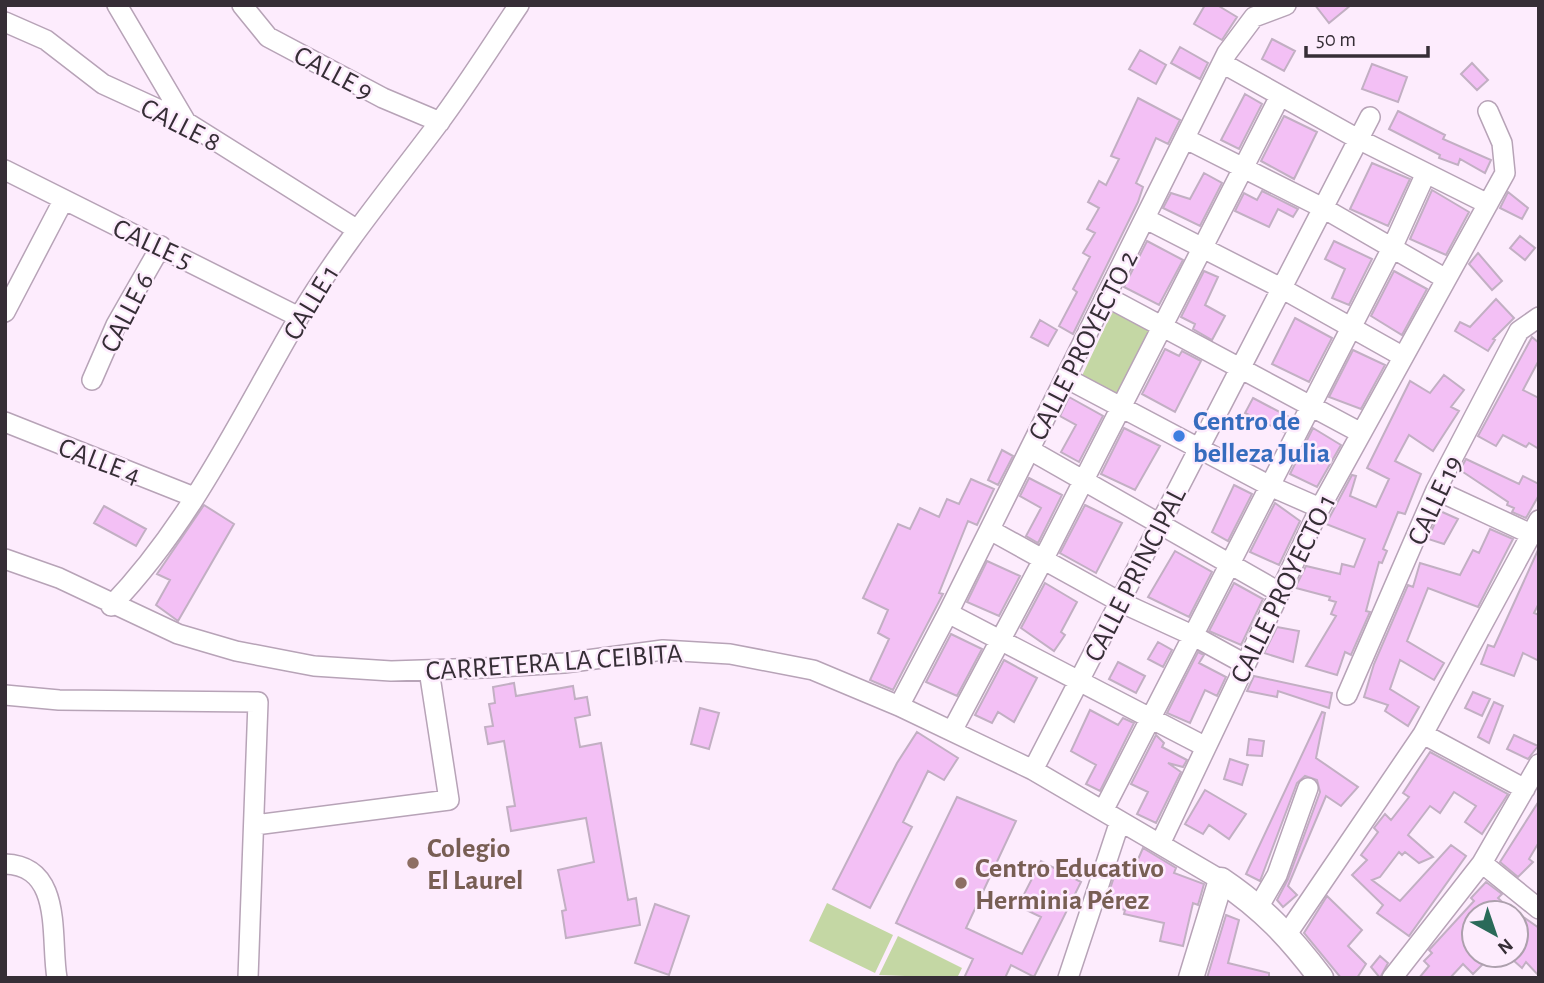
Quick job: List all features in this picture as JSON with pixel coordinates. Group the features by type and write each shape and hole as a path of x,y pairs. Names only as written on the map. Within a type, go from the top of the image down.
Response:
{"main road":[{"name":"CARRETERA LA CEIBITA","path":"1222,880 1259,906 1287,934 1321,978"},
{"path":"1191,978 1222,880"}],"street":[{"path":"117,5 186,122"},
{"name":"CALLE 9","path":"242,5 268,37 383,98 440,122"},
{"name":"CALLE 1","path":"111,606 146,568 226,450 299,317 356,229 440,122 519,5"},
{"name":"CALLE PROYECTO 2","path":"899,706 1066,379 1222,63 1254,17 1286,5"},
{"name":"CALLE 8","path":"5,22 46,40 103,84 142,105 186,122 356,229"},
{"path":"1222,63 1359,139 1488,204"},
{"path":"952,731 1043,560 1280,96"},
{"name":"CALLE PROYECTO 1","path":"1160,844 1320,508 1505,173 1502,143 1488,111"},
{"name":"CALLE PRINCIPAL","path":"1033,770 1370,117"},
{"path":"1186,139 1323,208 1446,279"},
{"name":"CALLE 5","path":"5,170 299,317"},
{"path":"1068,978 1112,816 1150,719 1392,248 1426,173"},
{"path":"5,312 63,201"},
{"path":"1146,219 1281,288 1402,356"},
{"name":"CALLE 6","path":"93,380 116,325 161,246"},
{"path":"1107,297 1162,324 1361,433"},
{"name":"CALLE 19","path":"1347,695 1436,491 1518,331 1539,317"},
{"path":"1066,379 1269,486 1320,508"},
{"name":"CALLE 4","path":"5,422 194,497"},
{"path":"1030,450 1279,592"},
{"path":"1287,934 1423,734 1535,527 1436,491"},
{"path":"990,530 1120,602 1192,635 1245,664"},
{"name":"CARRETERA LA CEIBITA","path":"5,559 59,578 111,606 178,634 236,652 314,666 429,670 564,663 663,650 730,654 813,670 899,706 1033,770 1222,880"},
{"path":"948,613 1206,747"},
{"path":"255,825 449,800 429,670"},
{"path":"5,695 59,700 258,702 248,978"},
{"path":"1423,734 1525,789"},
{"path":"1392,978 1482,863 1539,764"},
{"path":"1259,906 1277,875 1308,788"},
{"path":"1482,863 1539,909"},
{"path":"5,864 15,865 32,874 43,884 51,900 52,951 57,978"}],"green space":[{"path":"1114,308 1157,327 1121,398 1080,380"},
{"path":"827,903 893,935 875,973 809,941"},
{"path":"898,936 962,968 957,978 879,975"}],"building":[{"path":"1205,5 1217,5 1237,17 1222,40 1194,24"},
{"path":"1315,5 1351,5 1329,23"},
{"path":"1272,39 1295,51 1284,71 1262,59"},
{"path":"1180,47 1208,63 1200,79 1171,63"},
{"path":"1140,50 1166,65 1156,84 1129,69"},
{"path":"1472,63 1488,80 1477,90 1461,74"},
{"path":"1372,64 1407,77 1398,102 1362,89"},
{"path":"1245,94 1262,104 1239,149 1221,140"},
{"path":"1138,98 1180,120 1168,144 1156,138 1136,183 1143,187 1138,202 1073,334 1059,326 1077,292 1073,289 1090,257 1083,253 1095,233 1087,229 1099,208 1088,202 1099,181 1106,185 1119,159 1111,156"},
{"path":"1398,111 1445,135 1443,139 1491,160 1485,173 1460,159 1458,165 1439,158 1440,155 1389,129"},
{"path":"1284,116 1317,132 1294,179 1261,161"},
{"path":"1372,163 1410,179 1388,226 1350,209"},
{"path":"1204,173 1222,183 1200,226 1163,208 1171,193 1190,199"},
{"path":"1432,190 1469,212 1446,255 1410,239"},
{"path":"1262,191 1298,209 1293,217 1278,209 1269,227 1235,211 1244,193 1257,200"},
{"path":"1508,192 1528,208 1522,219 1500,208"},
{"path":"1520,236 1535,248 1525,260 1510,248"},
{"path":"1147,241 1183,260 1159,305 1124,287"},
{"path":"1334,241 1372,259 1349,305 1332,298 1345,269 1325,259"},
{"path":"1478,253 1502,281 1492,290 1469,264"},
{"path":"1204,271 1218,277 1205,305 1225,316 1212,340 1193,329 1195,324 1181,317"},
{"path":"1394,271 1427,289 1402,335 1371,316"},
{"path":"1496,299 1514,318 1493,339 1495,340 1488,351 1455,331 1460,322 1470,327"},
{"path":"1295,318 1332,338 1309,382 1272,364"},
{"path":"1040,320 1057,330 1048,346 1031,337"},
{"path":"1532,337 1539,343 1539,360 1523,390 1539,398 1539,449 1529,443 1526,447 1503,435 1496,446 1478,436"},
{"path":"1165,349 1179,356 1182,351 1201,361 1175,412 1142,394"},
{"path":"1353,350 1385,365 1361,409 1329,397"},
{"path":"1444,375 1464,390 1451,407 1459,411 1433,451 1409,435 1395,461 1421,474 1405,514 1398,512 1383,549 1387,551 1382,563 1379,562 1366,611 1370,612 1351,655 1345,652 1337,675 1306,666 1336,616 1331,614 1336,602 1329,600 1330,597 1296,588 1297,584 1306,566 1340,574 1342,564 1354,567 1365,539 1326,524 1352,475 1356,476 1350,496 1376,507 1389,479 1367,468 1410,381 1430,393"},
{"path":"1069,397 1103,416 1079,462 1061,452 1076,425 1060,416"},
{"path":"1253,398 1291,418 1284,432 1245,413"},
{"path":"1124,428 1160,446 1135,490 1101,474"},
{"path":"1313,428 1341,445 1317,487 1290,474"},
{"path":"1002,450 1013,456 998,485 988,480"},
{"path":"1466,459 1519,484 1523,476 1539,484 1539,495 1526,518 1512,512 1514,508 1507,505 1508,502 1460,470"},
{"path":"1029,478 1062,495 1038,543 1026,536 1041,508 1020,496"},
{"path":"971,479 994,489 977,525 968,521 939,593 943,594 893,690 870,680 889,639 878,633 888,610 863,598 898,524 910,529 920,508 939,517 947,499 959,504"},
{"path":"1234,485 1252,494 1228,541 1212,532"},
{"path":"1275,503 1300,521 1279,565 1250,552"},
{"path":"204,505 234,524 178,621 156,605 170,580 157,574"},
{"path":"1085,505 1122,523 1096,573 1060,553"},
{"path":"104,506 146,529 136,546 94,523"},
{"path":"1440,511 1458,519 1444,544 1428,539"},
{"path":"1490,529 1513,539 1478,607 1428,588 1407,641 1444,663 1434,680 1400,660 1390,689 1419,707 1408,726 1385,711 1388,705 1364,697 1374,664 1408,585 1413,587 1420,563 1460,575 1473,550 1479,553"},
{"path":"1538,550 1539,603 1534,613 1539,615 1539,661 1523,653 1514,676 1481,664 1488,645 1494,647"},
{"path":"1175,551 1212,572 1189,617 1148,597"},
{"path":"987,561 1020,576 999,616 967,602"},
{"path":"1045,583 1077,602 1061,632 1065,635 1054,651 1021,628"},
{"path":"1234,583 1263,599 1241,645 1209,631"},
{"path":"1277,627 1299,631 1293,662 1264,653"},
{"path":"951,634 982,649 957,696 926,682"},
{"path":"1158,642 1172,650 1163,667 1148,659"},
{"path":"1198,652 1204,655 1199,663 1226,677 1217,696 1205,690 1190,723 1167,713"},
{"path":"1004,660 1037,678 1014,722 998,712 992,723 975,715"},
{"path":"1118,662 1145,676 1136,693 1109,679"},
{"path":"1254,676 1332,693 1329,708 1278,691 1277,697 1247,691"},
{"path":"514,683 516,696 573,686 575,699 587,697 590,715 575,718 580,747 601,743 628,900 636,898 640,925 566,938 562,911 566,910 558,870 594,862 586,818 511,831 507,807 515,806 504,741 488,744 485,727 493,726 489,704 495,703 493,687"},
{"path":"1473,692 1490,699 1482,716 1465,708"},
{"path":"1494,702 1503,706 1489,743 1478,737"},
{"path":"700,708 719,713 709,749 691,744"},
{"path":"1090,710 1118,725 1123,718 1134,723 1100,791 1086,784 1096,765 1071,751"},
{"path":"1322,712 1325,713 1316,758 1358,787 1341,806 1326,796 1288,886 1297,895 1283,907 1277,900 1288,879 1320,792 1317,780 1305,776 1297,783 1260,881 1246,874"},
{"path":"917,732 958,758 944,780 928,771 903,822 912,827 870,908 833,889 897,763"},
{"path":"1156,735 1164,743 1162,747 1187,760 1183,767 1168,763 1181,772 1156,823 1137,814 1148,792 1131,784"},
{"path":"1514,735 1538,746 1528,759 1507,749"},
{"path":"1249,739 1264,741 1262,756 1247,755"},
{"path":"1430,752 1508,794 1482,834 1465,822 1476,806 1454,792 1440,813 1430,806 1408,835 1433,857 1419,863 1405,852 1402,855 1399,852 1380,877 1372,880 1400,901 1451,845 1466,856 1409,936 1377,913 1383,905 1352,875 1367,860 1361,855 1378,832 1374,828 1385,814 1391,820 1409,797 1403,793"},
{"path":"1230,759 1248,765 1242,785 1224,779"},
{"path":"1205,790 1246,814 1229,839 1209,825 1203,834 1185,824"},
{"path":"957,797 1016,821 966,928 1022,954 1041,917 1018,906 1041,861 1081,882 1034,977 1011,965 1005,978 964,978 973,959 896,923"},
{"path":"1539,801 1539,842 1529,859 1533,862 1518,877 1500,862"},
{"path":"1143,848 1176,868 1174,873 1204,884 1198,905 1193,903 1183,946 1160,941 1164,923 1124,914 1125,910 1105,904 1117,868 1132,873"},
{"path":"1486,882 1502,894 1499,899 1471,898"},
{"path":"1327,896 1362,930 1348,946 1366,964 1357,978 1341,978 1304,933"},
{"path":"655,904 689,916 669,975 635,963"},
{"path":"1226,915 1239,920 1228,963 1269,973 1269,978 1207,978"},
{"path":"1460,916 1460,967 1450,978 1419,978 1429,966 1424,961 1432,953 1429,950"},
{"path":"1530,922 1539,928 1539,976 1530,966"},
{"path":"1380,956 1388,963 1380,978 1371,967"}],"place":[{"name":"Centro de belleza Julia","path":"1179,436"},
{"name":"Colegio El Laurel","path":"413,863"},
{"name":"Centro Educativo Herminia Pérez","path":"961,883"}]}
